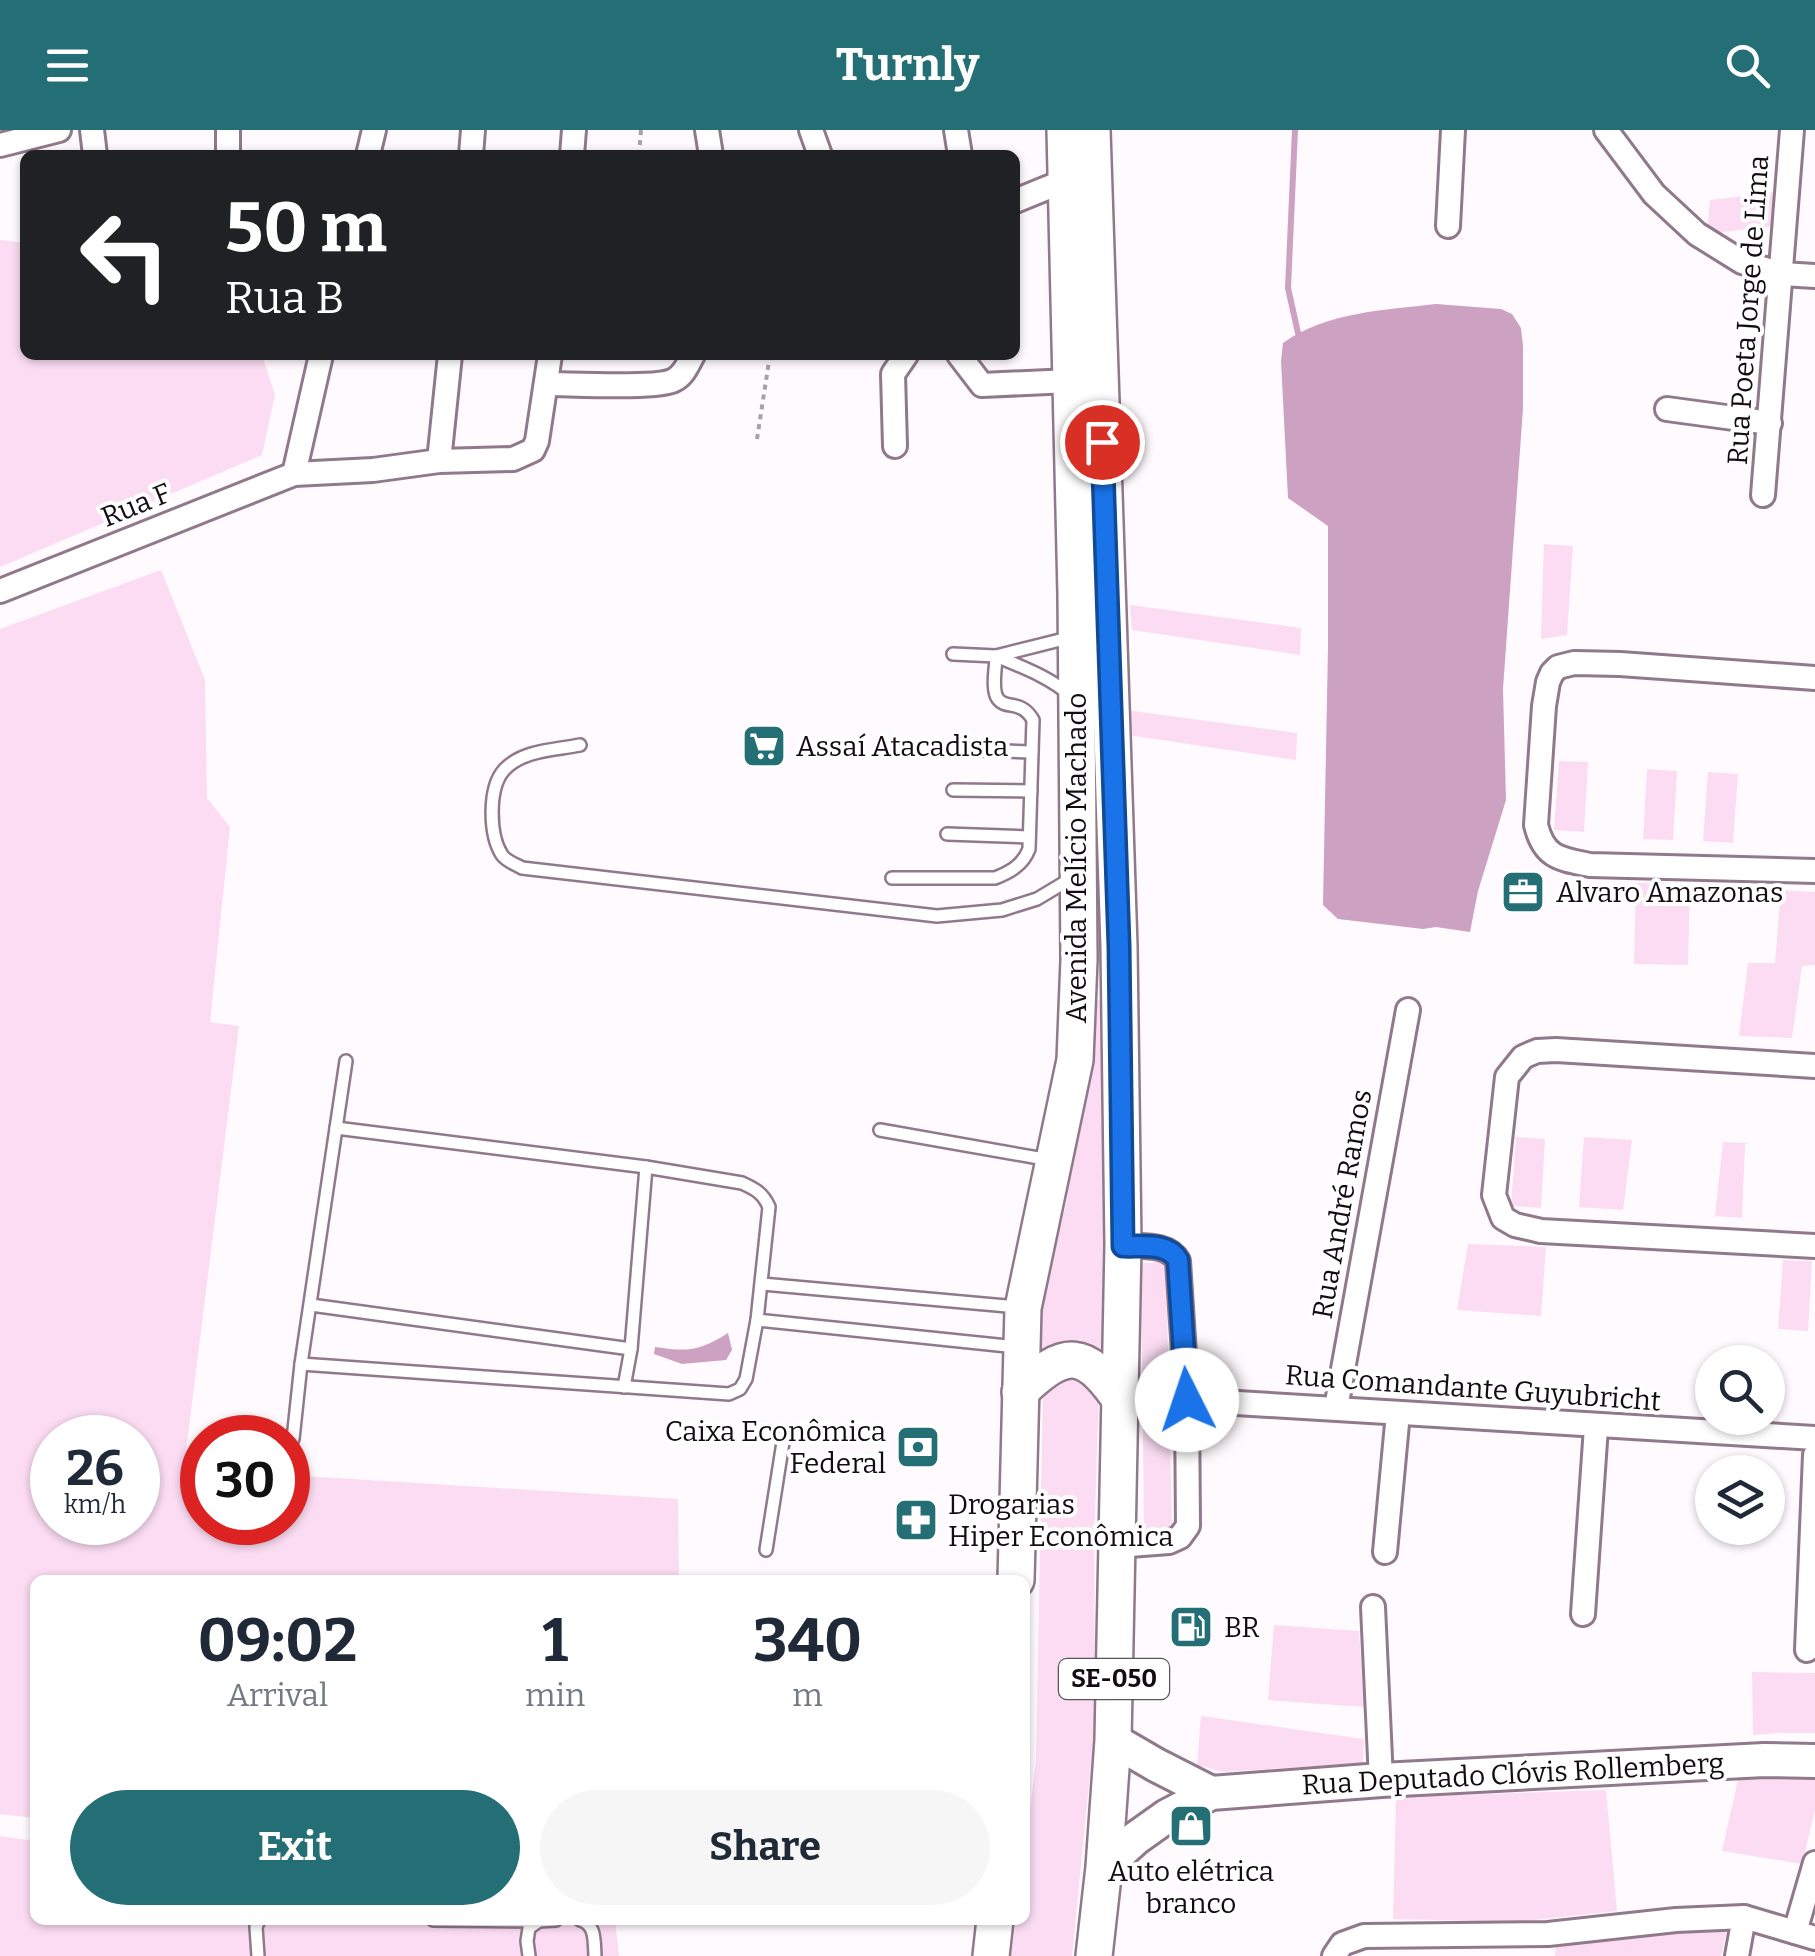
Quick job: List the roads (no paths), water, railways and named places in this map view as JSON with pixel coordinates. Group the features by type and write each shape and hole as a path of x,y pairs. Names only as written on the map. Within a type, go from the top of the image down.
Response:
{"main road":[{"name":"Avenida Melício Machado","path":"1016,1575 1023,1308 1075,1060 1080,960 1065,130"},
{"name":"Avenida Melício Machado","path":"1092,130 1119,946 1123,1246 1113,1740 1094,1956"},
{"path":"1020,1392 1042,1371 1063,1361 1078,1360 1094,1366 1121,1401"},
{"path":"991,1956 994,1925"}],"street":[{"path":"0,144 59,130"},
{"path":"1448,226 1453,130"},
{"path":"1606,130 1654,194 1696,234 1742,262 1782,274 1815,276"},
{"name":"Rua Poeta Jorge de Lima","path":"1764,495 1792,130"},
{"path":"1020,198 1064,182"},
{"path":"294,474 321,360"},
{"path":"439,462 449,360"},
{"path":"549,360 547,384 658,386 676,380 690,360"},
{"path":"896,446 893,374 903,360"},
{"path":"963,360 982,385 1070,381"},
{"name":"Rua F","path":"0,591 294,474 513,459 533,450 547,384"},
{"path":"1667,408 1770,423"},
{"path":"1815,678 1620,664 1558,667 1548,682 1544,706 1536,825 1548,853 1590,865 1815,871"},
{"name":"Rua André Ramos","path":"1336,1408 1408,1010"},
{"path":"1815,1066 1537,1051 1524,1057 1507,1077 1494,1195 1502,1218 1541,1231 1815,1246"},
{"path":"1116,1546 1169,1542 1180,1537 1188,1526 1187,1400 1178,1260 1168,1249 1123,1246"},
{"name":"Rua Comandante Guyubricht","path":"1187,1400 1815,1438"},
{"path":"1385,1552 1398,1413"},
{"path":"1583,1614 1596,1427"},
{"path":"1808,1650 1815,1455"},
{"path":"1373,1607 1381,1780"},
{"name":"Rua Deputado Clóvis Rollemberg","path":"1113,1740 1211,1792"},
{"name":"Rua Deputado Clóvis Rollemberg","path":"1104,1867 1166,1816 1211,1792 1764,1760 1815,1761"},
{"path":"1338,1950 1364,1936 1545,1945 1676,1920 1744,1918 1805,1935 1815,1862"},
{"path":"1736,1956 1744,1918"}],"lane":[{"path":"952,654 996,656 1076,636"},
{"path":"996,656 1062,688 1077,702"},
{"path":"892,878 995,878 1019,864 1029,849 1033,720 1019,706 1003,703 996,696 996,656"},
{"path":"580,745 526,755 503,770 493,794 493,834 504,858 522,868 937,916 1002,910 1038,899 1078,874"},
{"path":"954,748 1032,752"},
{"path":"953,790 1031,791"},
{"path":"947,834 1029,837"},
{"path":"296,1415 346,1061"},
{"path":"301,1364 729,1394 740,1390 746,1379 757,1320 769,1207 756,1190 742,1184 646,1167 336,1128"},
{"path":"880,1130 1055,1161"},
{"path":"624,1387 631,1349 646,1167"},
{"path":"762,1284 1023,1308"},
{"path":"311,1305 631,1349"},
{"path":"757,1320 1022,1347"},
{"path":"766,1550 784,1436"},
{"path":"256,1925 258,1956"},
{"path":"530,1956 527,1941 529,1928 534,1925"},
{"path":"590,1925 595,1956"}],"waterway":[{"path":"1295,130 1288,288 1298,333"}],"place":[{"name":"Assaí Atacadista","path":"764,746"},
{"name":"Alvaro Amazonas","path":"1523,892"},
{"name":"Caixa Econômica Federal","path":"918,1447"},
{"name":"Drogarias Hiper Econômica","path":"916,1520"},
{"name":"BR","path":"1191,1627"},
{"name":"Auto elétrica branco","path":"1191,1826"}]}
